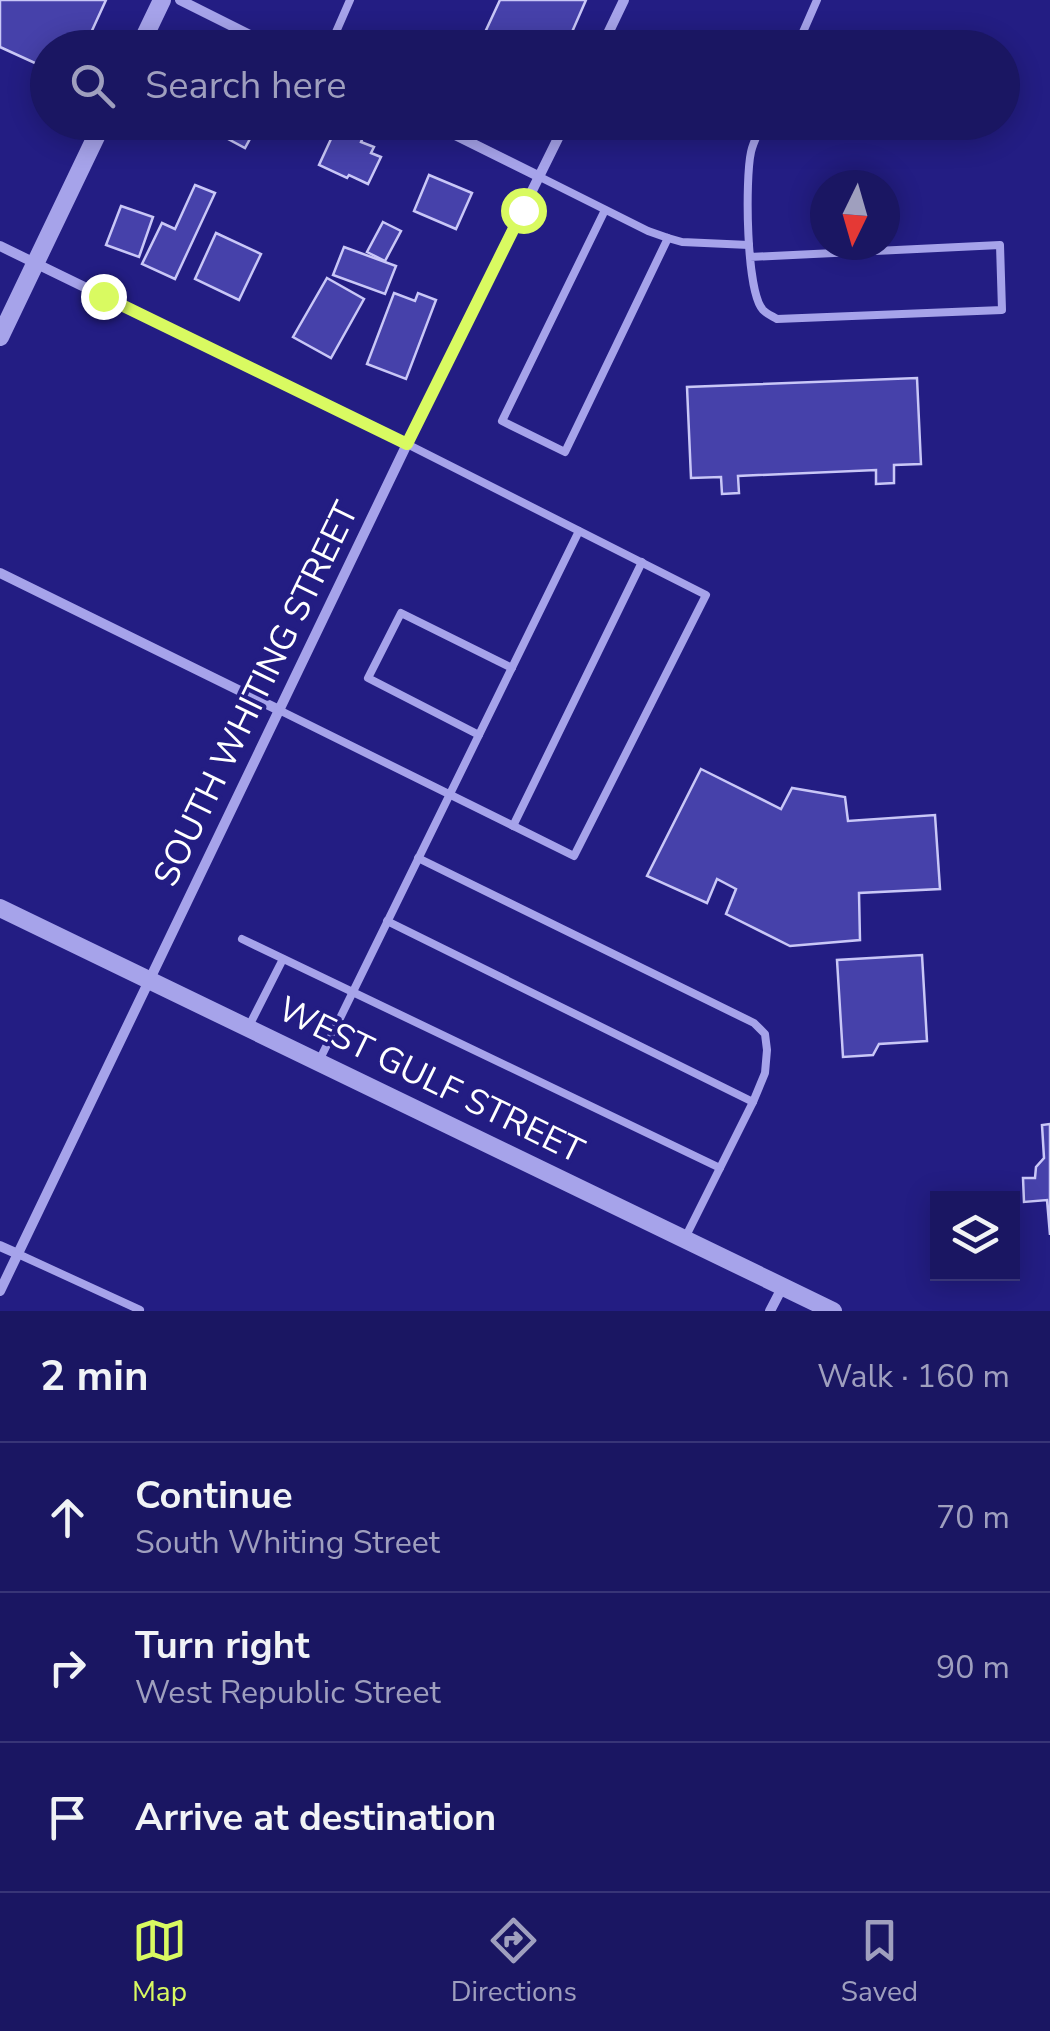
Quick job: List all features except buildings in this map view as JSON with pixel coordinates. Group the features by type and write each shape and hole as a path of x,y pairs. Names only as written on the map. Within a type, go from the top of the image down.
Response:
{"street":[{"path":"148,30 162,0"},
{"path":"180,0 240,30"},
{"path":"610,30 624,0"},
{"path":"0,337 94,140"},
{"path":"465,140 540,177"},
{"name":"SOUTH WHITING STREET","path":"0,1291 557,140"},
{"path":"0,246 407,444"},
{"path":"0,573 279,710"},
{"name":"WEST GULF STREET","path":"0,908 833,1311"},
{"path":"0,1246 18,1254"},
{"path":"770,1311 783,1286"}],"lane":[{"path":"337,30 350,0"},
{"path":"804,30 816,0"},
{"path":"750,257 1000,245 1002,310 777,319 762,310 754,290 750,257 749,244 751,151 756,140"},
{"path":"540,177 668,238 749,244"},
{"path":"605,210 502,421 565,452 668,238"},
{"path":"279,710 574,856 706,594 407,444"},
{"path":"318,1062 579,531"},
{"path":"512,826 642,562"},
{"path":"479,735 368,678 401,613 512,668"},
{"path":"418,858 754,1023 765,1034 764,1073 753,1102 685,1238"},
{"path":"387,921 753,1102"},
{"path":"242,939 720,1168"},
{"path":"248,1028 283,959"},
{"path":"18,1254 140,1310"}],"route":[{"path":"103,296 407,444 523,210"}]}
